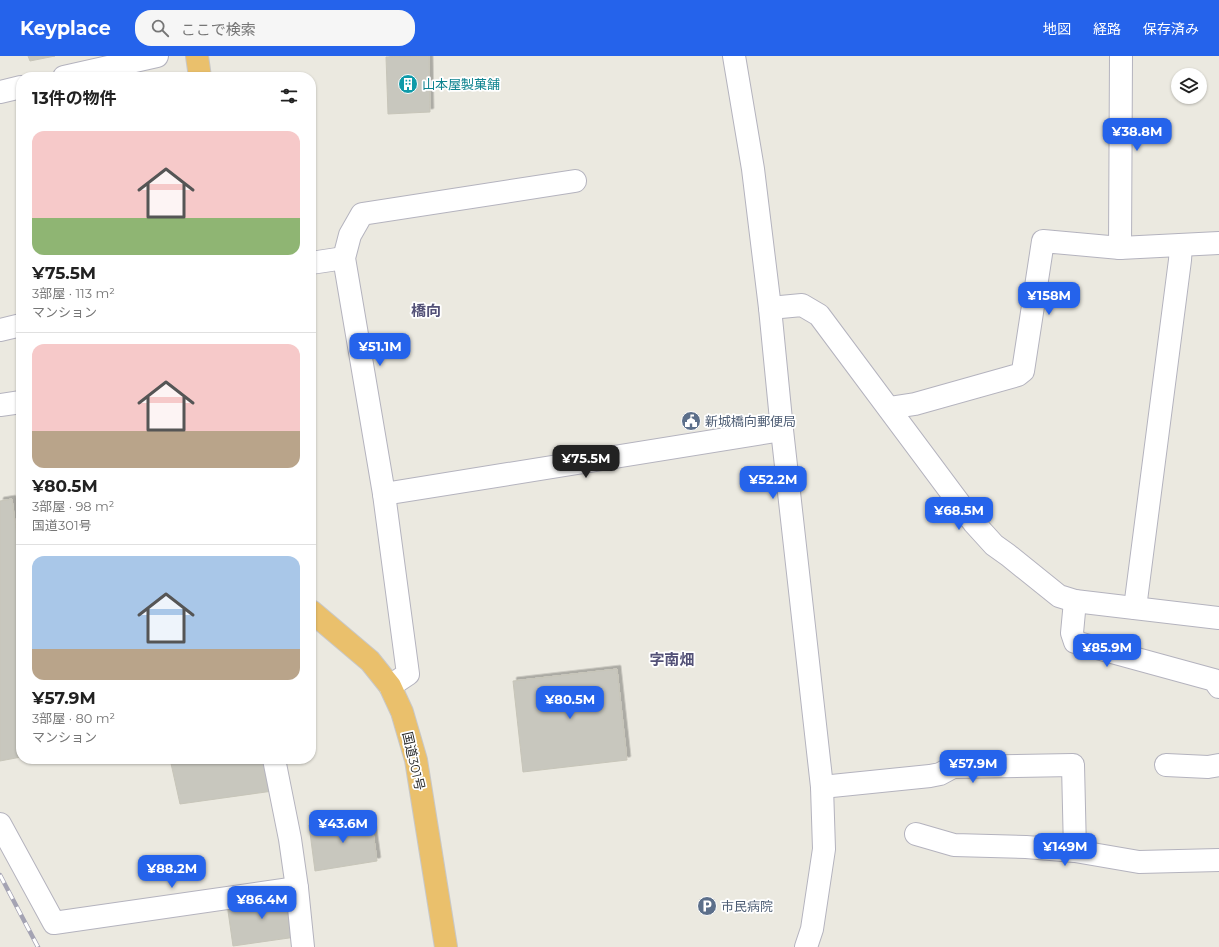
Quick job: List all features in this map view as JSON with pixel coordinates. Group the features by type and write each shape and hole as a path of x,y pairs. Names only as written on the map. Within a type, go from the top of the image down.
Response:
{"highway":[{"path":"197,56 199,72"},
{"name":"国道301号","path":"316,615 370,661 390,686 402,712 416,760 446,947"}],"street":[{"path":"86,72 157,56"},
{"path":"734,56 752,168 770,308 782,430 822,787 824,849 812,929 806,947"},
{"path":"1120,248 1121,56"},
{"path":"0,92 16,88"},
{"path":"390,686 408,674 384,494 344,258 350,235 362,214 575,181"},
{"path":"889,408 915,404 1018,375 1023,371 1043,241 1120,248 1219,243"},
{"path":"1135,608 1181,245"},
{"path":"316,262 344,258"},
{"path":"770,308 802,305 819,315 974,523 994,545 1059,596 1075,602 1219,618"},
{"path":"0,330 16,326"},
{"path":"0,405 16,403"},
{"path":"384,494 782,430"},
{"path":"1075,602 1072,633 1075,642 1214,680 1219,687"},
{"path":"275,764 290,839 303,947"},
{"path":"822,787 930,776 940,774 953,767 1073,765 1076,851"},
{"path":"1166,766 1208,767 1219,765"},
{"path":"0,824 54,922 297,888"},
{"path":"916,834 954,845 1026,847 1076,851 1139,862 1219,860"}],"building":[{"path":"28,56 55,56 30,61"},
{"name":"山本屋製菓舗","path":"429,56 430,112 388,114 386,57"},
{"path":"12,499 16,529 16,758 0,761 0,501"},
{"path":"617,669 627,760 523,772 513,681"},
{"path":"171,764 269,764 273,791 180,804"},
{"path":"371,817 377,861 315,871 309,825"},
{"path":"290,895 296,937 233,946 227,904"}],"railway":[{"path":"0,875 38,947"}],"place":[{"name":"山本屋製菓舗","path":"408,84"},
{"name":"新城橋向郵便局","path":"691,421"},
{"name":"市民病院","path":"707,906"}],"district":[{"name":"橋向","path":"426,310"},
{"name":"字南畑","path":"672,659"}]}
